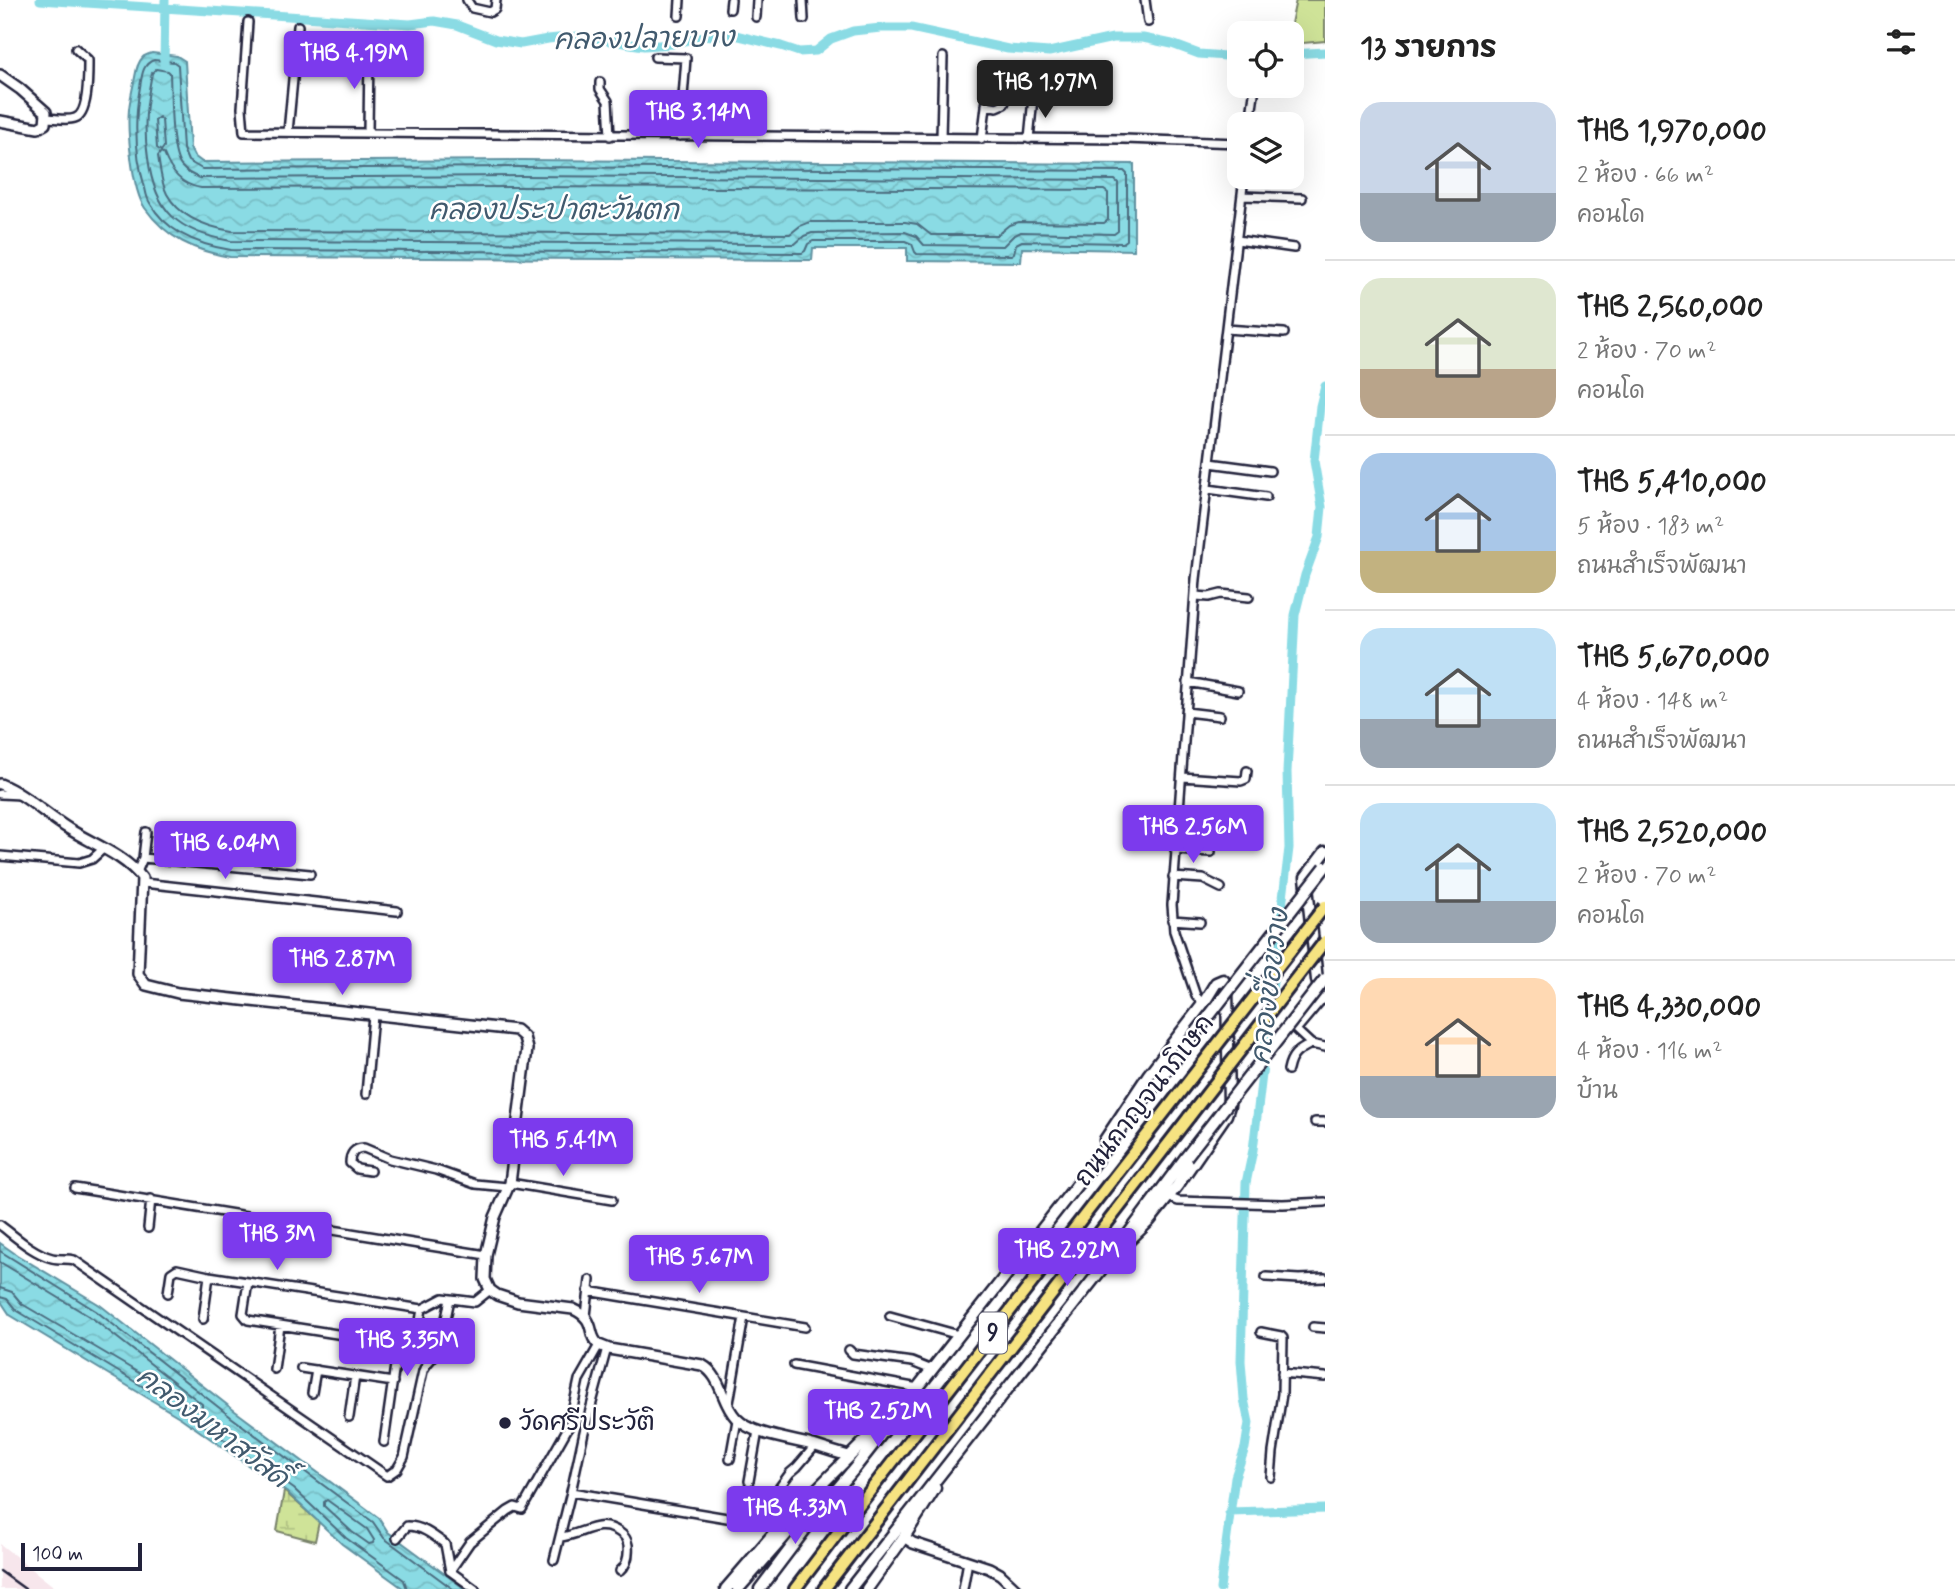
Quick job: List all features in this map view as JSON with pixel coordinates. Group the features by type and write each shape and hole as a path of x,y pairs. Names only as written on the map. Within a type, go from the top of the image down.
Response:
{"highway":[{"name":"ถนนกาญจนาภิเษก","path":"795,1589 1325,906"},
{"name":"ถนนกาญจนาภิเษก","path":"824,1589 1325,941"}],"main road":[{"path":"1324,997 1317,980 1306,877 1325,852"},
{"path":"760,1589 1325,867"},
{"path":"1082,1179 1124,1110 1219,980 1223,979 1226,982 1229,1106 1226,1115 1149,1221 1107,1262"},
{"path":"850,1589 1325,979"},
{"path":"726,1589 782,1524 849,1456 872,1434 892,1421"},
{"path":"869,1589 929,1502 946,1468"},
{"path":"738,1589 807,1511 824,1484"},
{"path":"868,1565 895,1550"}],"street":[{"path":"467,0 472,8 491,12 495,9 496,0"},
{"path":"679,16 680,0"},
{"path":"730,9 731,0"},
{"path":"756,17 757,0"},
{"path":"803,0 804,19"},
{"path":"1145,0 1148,22"},
{"path":"248,22 242,108 244,132 1227,143"},
{"path":"288,132 298,26"},
{"path":"47,118 74,119 84,108 88,60 76,49"},
{"path":"368,133 369,49"},
{"path":"655,57 686,58 680,136"},
{"path":"941,138 943,57"},
{"path":"0,75 46,112 47,118 45,124 38,128 0,121"},
{"path":"600,82 600,89 608,101 610,136"},
{"path":"982,139 989,82"},
{"path":"986,105 998,107 1004,104 1012,86"},
{"path":"1029,139 1033,98"},
{"path":"1203,1004 1196,996 1172,920 1175,850 1196,579 1243,189"},
{"path":"1242,196 1301,198"},
{"path":"1237,240 1294,248"},
{"path":"1226,329 1283,333"},
{"path":"1210,463 1270,471"},
{"path":"1208,489 1266,497"},
{"path":"1196,596 1221,594 1249,597"},
{"path":"1188,682 1238,691"},
{"path":"1186,712 1220,716"},
{"path":"1182,777 1241,781 1246,779 1247,771"},
{"path":"0,784 13,789 68,829 125,862 137,872 143,883 138,974 146,985 178,993 516,1030 524,1037 527,1049 509,1185 495,1217 486,1255 485,1279 489,1290 518,1303 573,1309 586,1316"},
{"path":"0,794 22,795"},
{"path":"137,872 143,858 146,832"},
{"path":"0,856 79,863 92,859 103,849"},
{"path":"1175,850 1211,852"},
{"path":"143,858 310,874"},
{"path":"1174,877 1203,879 1221,888"},
{"path":"143,883 397,911"},
{"path":"1172,920 1200,922"},
{"path":"1324,997 1296,1030 1311,1044 1325,1047"},
{"path":"366,1094 373,1015"},
{"path":"1288,1070 1297,1051 1311,1044"},
{"path":"1315,1122 1325,1122"},
{"path":"370,1171 358,1169 350,1163 354,1151 364,1148 390,1159 436,1170 475,1184 509,1185 612,1200"},
{"path":"75,1188 486,1255"},
{"path":"1168,1197 1178,1201 1325,1202"},
{"path":"148,1228 151,1199"},
{"path":"0,1225 47,1256 74,1260 387,1476 397,1469 404,1457 423,1371 440,1348 450,1299"},
{"path":"169,1293 171,1273 177,1269 422,1309 443,1298 475,1303 489,1290"},
{"path":"203,1319 209,1276"},
{"path":"1266,1277 1325,1278"},
{"path":"590,1280 586,1316 594,1340 603,1347 702,1365 710,1369 716,1377 727,1405 737,1420 758,1431 849,1456"},
{"path":"248,1282 243,1314 245,1318 279,1326 413,1346 416,1344 422,1309"},
{"path":"588,1291 805,1327"},
{"path":"890,1316 959,1335"},
{"path":"727,1405 744,1317"},
{"path":"274,1369 279,1326"},
{"path":"1313,1327 1325,1328"},
{"path":"1261,1332 1283,1336 1282,1394 1271,1477"},
{"path":"384,1442 398,1344"},
{"path":"554,1560 603,1347"},
{"path":"450,1571 470,1542 508,1511 515,1507 522,1509 569,1426 579,1380 603,1347"},
{"path":"849,1350 853,1354 912,1362 932,1370"},
{"path":"794,1365 918,1388"},
{"path":"302,1368 393,1382"},
{"path":"312,1393 316,1370"},
{"path":"1282,1373 1325,1377"},
{"path":"349,1417 355,1376"},
{"path":"730,1459 737,1420"},
{"path":"749,1481 758,1431"},
{"path":"769,1522 779,1488 815,1446"},
{"path":"571,1492 727,1518 782,1524"},
{"path":"397,1538 407,1526 425,1530 445,1544 450,1571 475,1589"},
{"path":"561,1537 600,1526 615,1530 628,1542 626,1562 621,1571"},
{"path":"904,1537 913,1543 989,1568 1016,1589"},
{"path":"963,1589 968,1561"}],"shaded area":[{"path":"0,1544 57,1589 0,1589"}],"green space":[{"path":"1296,0 1325,0 1325,41 1304,43 1304,21 1292,21"},
{"path":"284,1491 319,1522 315,1541 277,1531"}],"water":[{"path":"152,53 177,56 185,61 190,148 194,156 202,162 521,160 1134,164 1134,250 1022,248 1021,262 907,261 907,248 813,248 812,260 230,257 182,242 153,218 140,199 131,160 129,109 138,66 143,57"},
{"name":"คลองมหาสวัสดิ์","path":"0,1243 100,1305 235,1411 379,1518 388,1532 465,1589 404,1589 342,1544 289,1494 181,1418 10,1315 0,1300"}],"waterway":[{"name":"คลองปลายบาง","path":"40,0 410,24 434,21 457,25 496,40 521,44 578,36 644,46 731,34 799,52 816,51 831,39 853,31 911,28 1008,49 1049,52 1113,38 1143,38 1172,44 1199,54 1227,56"},
{"name":"คลองประปาตะวันตก","path":"164,65 165,0"},
{"name":"คลองปลายบาง","path":"1304,53 1325,52"},
{"name":"คลองขื่อขวาง","path":"1220,1589 1235,1477 1245,1448 1249,1423 1241,1361 1246,1183 1253,1150 1289,848 1287,772 1295,615 1305,575 1319,537 1322,507 1314,461 1325,386"},
{"path":"1229,1512 1325,1509"}],"railway":[{"path":"0,1571 25,1589"}],"place":[{"name":"วัดศรีประวัติ","path":"505,1423"}]}
